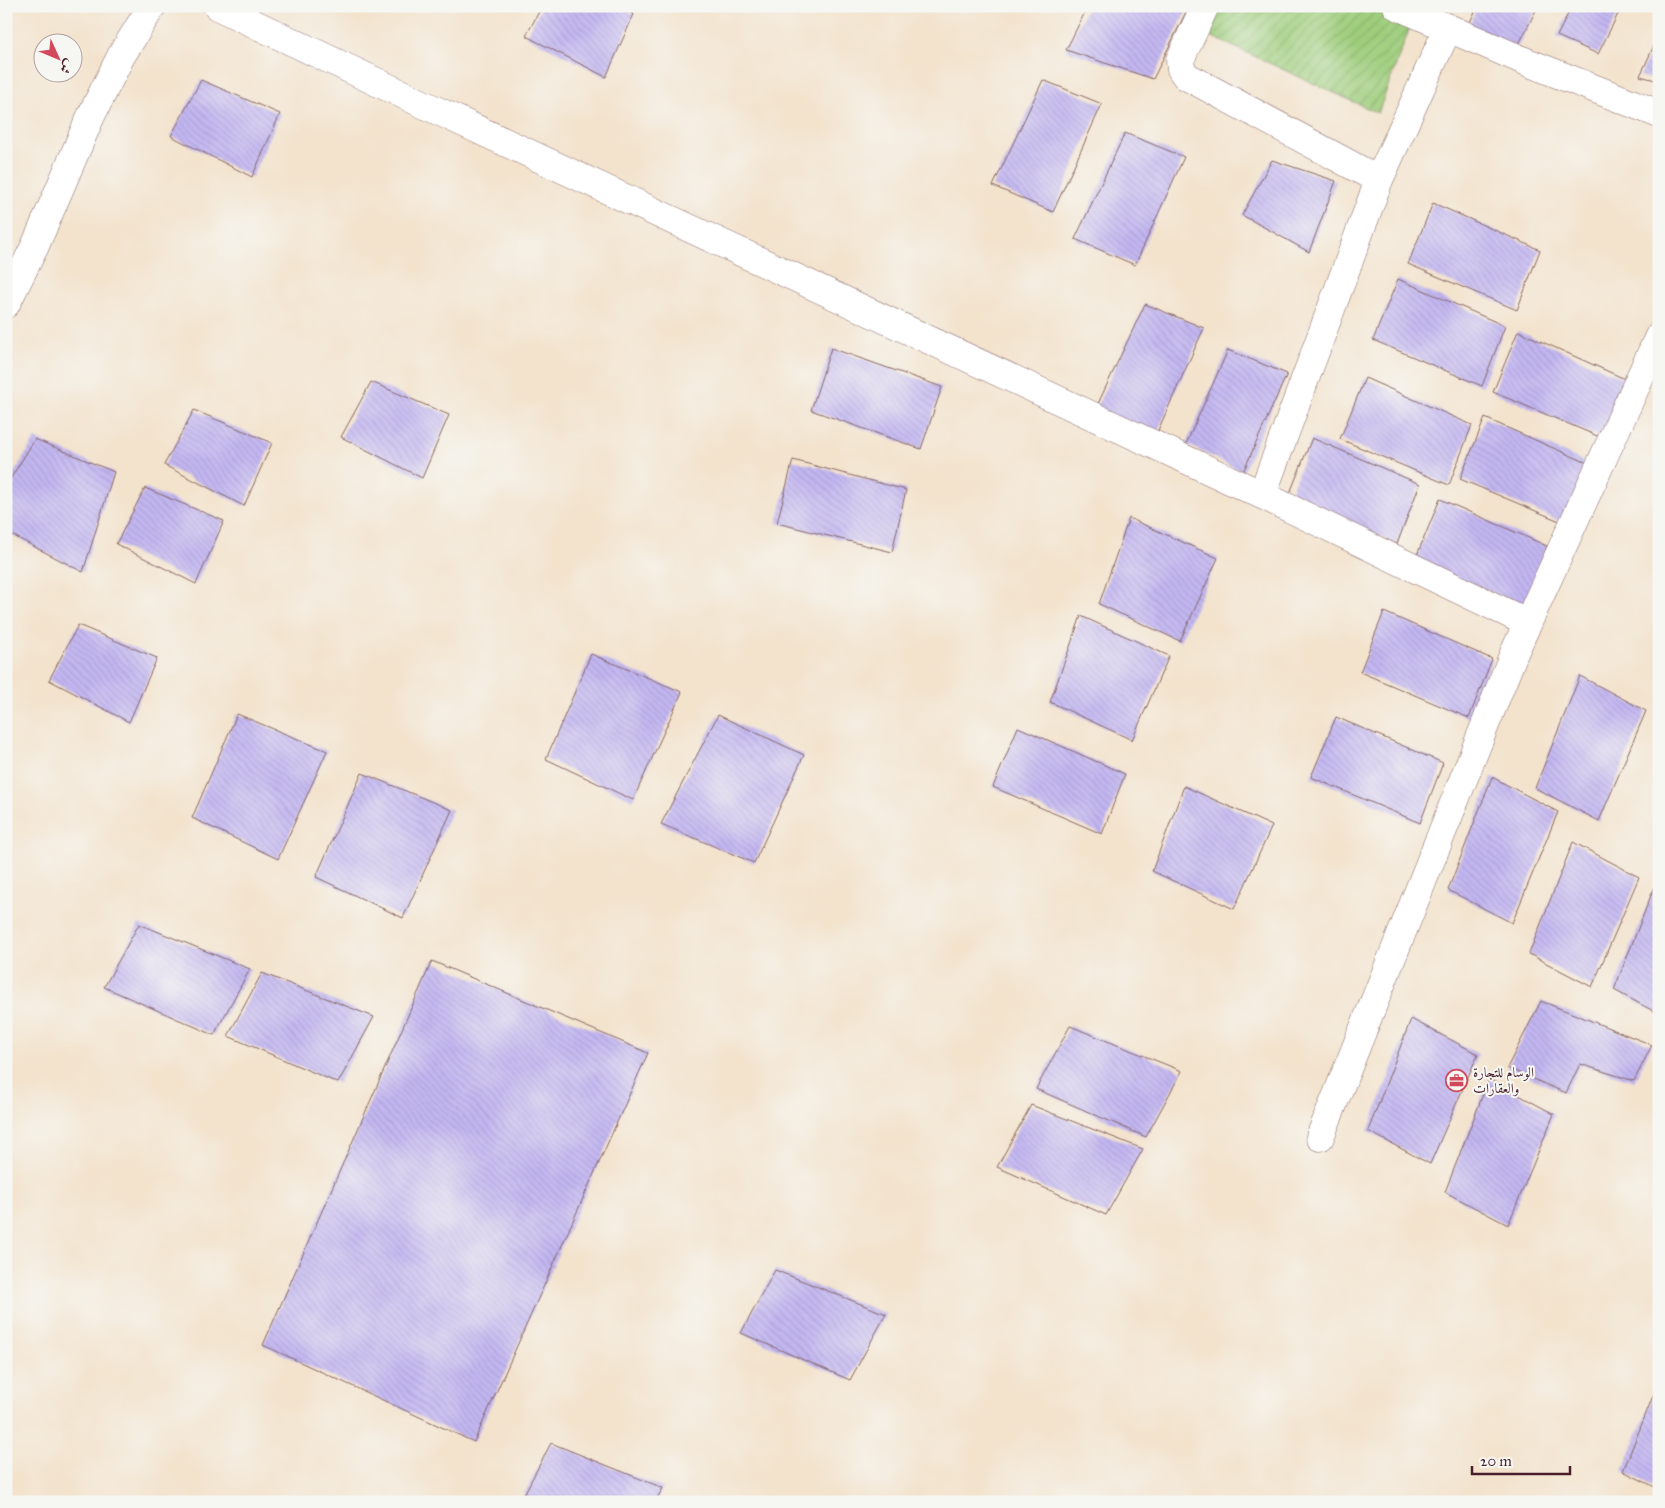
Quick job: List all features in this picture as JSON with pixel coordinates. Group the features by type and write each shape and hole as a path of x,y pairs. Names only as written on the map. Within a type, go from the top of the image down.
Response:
{"street":[{"path":"6,304 34,246 90,118 121,56 152,6"},
{"path":"218,6 441,113 1262,495 1528,623"},
{"path":"1205,6 1180,60 1181,69 1186,76 1379,180"},
{"path":"1397,6 1527,62 1659,114"},
{"path":"1262,495 1379,180 1448,28"},
{"path":"1320,1137 1514,653 1659,336"}],"green space":[{"path":"1220,6 1412,6 1417,8 1378,113 1208,35"}],"building":[{"path":"542,6 616,6 634,14 606,77 526,36"},
{"path":"1088,6 1189,6 1153,79 1066,50"},
{"path":"1478,6 1538,6 1517,48 1468,26"},
{"path":"1572,6 1622,6 1598,54 1557,36"},
{"path":"1659,35 1659,81 1640,76"},
{"path":"201,80 280,114 252,177 171,136"},
{"path":"1043,80 1102,104 1053,212 993,186"},
{"path":"1125,133 1184,157 1135,265 1075,239"},
{"path":"1272,160 1336,181 1309,252 1242,215"},
{"path":"1433,203 1540,250 1517,310 1408,264"},
{"path":"1398,279 1505,326 1482,386 1373,340"},
{"path":"1145,304 1204,328 1155,437 1095,410"},
{"path":"1518,331 1625,379 1602,438 1493,392"},
{"path":"831,348 942,387 921,449 811,410"},
{"path":"1228,350 1287,374 1243,472 1186,444"},
{"path":"1365,378 1472,425 1449,485 1340,439"},
{"path":"371,382 449,415 422,478 341,437"},
{"path":"194,410 272,443 244,506 164,465"},
{"path":"1485,418 1592,465 1569,525 1460,479"},
{"path":"1312,438 1420,484 1397,544 1288,498"},
{"path":"35,439 114,472 83,572 6,532 6,486"},
{"path":"793,460 906,490 892,552 777,523"},
{"path":"145,488 224,521 196,584 116,544"},
{"path":"1440,499 1547,546 1524,606 1415,560"},
{"path":"1129,518 1218,558 1180,641 1099,604"},
{"path":"1384,612 1492,659 1469,718 1360,672"},
{"path":"1081,616 1169,656 1132,740 1050,702"},
{"path":"78,625 157,658 129,722 49,680"},
{"path":"591,654 682,692 633,800 546,759"},
{"path":"1580,676 1646,711 1599,821 1535,788"},
{"path":"237,714 327,751 278,859 192,818"},
{"path":"718,715 804,755 754,863 661,824"},
{"path":"1336,717 1443,763 1420,823 1311,777"},
{"path":"1018,727 1125,774 1102,834 993,787"},
{"path":"362,773 452,810 403,918 316,877"},
{"path":"1492,777 1558,812 1512,923 1448,890"},
{"path":"1184,786 1272,826 1234,909 1152,871"},
{"path":"1573,842 1639,877 1592,987 1529,954"},
{"path":"1659,875 1659,1014 1614,990"},
{"path":"139,924 250,969 214,1035 104,987"},
{"path":"432,961 648,1053 474,1442 263,1345"},
{"path":"262,973 374,1017 338,1083 228,1036"},
{"path":"1541,1001 1652,1045 1634,1081 1580,1064 1566,1093 1507,1068"},
{"path":"1411,1019 1478,1054 1430,1164 1368,1131"},
{"path":"1070,1026 1182,1071 1146,1137 1036,1089"},
{"path":"1489,1079 1554,1114 1508,1225 1445,1192"},
{"path":"1031,1105 1143,1149 1106,1215 997,1167"},
{"path":"775,1270 886,1314 850,1380 741,1333"},
{"path":"1659,1381 1659,1489 1623,1471"},
{"path":"551,1443 663,1488 655,1502 520,1502"}],"place":[{"name":"الوسام للتجارة والعقارات","path":"1457,1080"}]}
